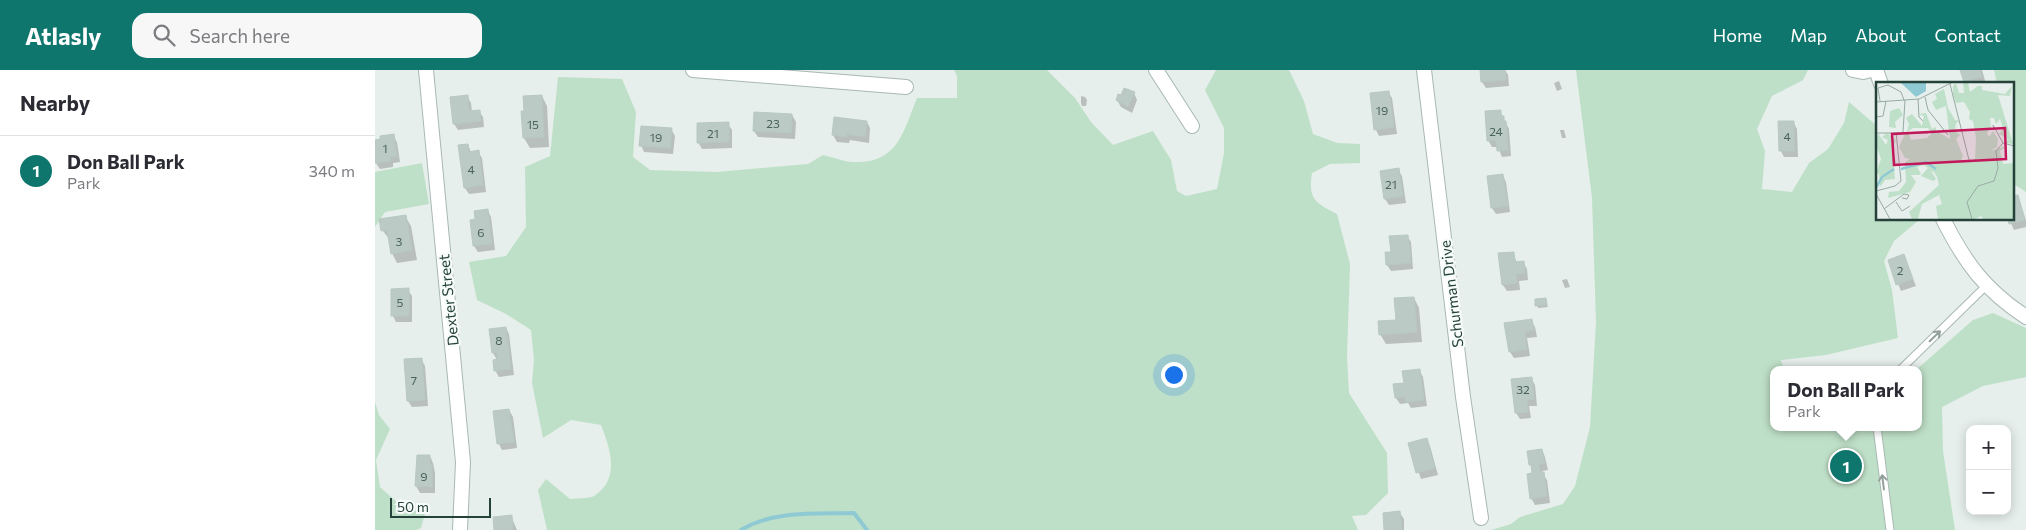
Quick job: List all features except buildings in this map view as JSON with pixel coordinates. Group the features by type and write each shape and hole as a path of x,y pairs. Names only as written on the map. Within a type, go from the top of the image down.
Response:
{"street":[{"name":"Dexter Street","path":"426,70 463,462 460,530"},
{"path":"693,70 906,87"},
{"path":"1156,70 1192,126"},
{"name":"Schurman Drive","path":"1424,70 1463,397 1481,518"},
{"path":"1853,70 1863,72 1870,70"},
{"path":"1876,70 1880,82"},
{"path":"1944,220 1967,262 1986,286 2026,317"}],"lane":[{"path":"1904,366 1986,286"},
{"path":"1878,431 1890,530"}],"green space":[{"path":"954,70 1047,70 1075,98 1091,122 1113,145 1153,131 1171,160 1177,191 1186,196 1217,189 1224,153 1224,128 1205,90 1216,70 1289,70 1304,101 1313,134 1337,143 1360,144 1360,163 1330,164 1312,173 1311,182 1312,194 1318,203 1337,214 1350,264 1347,357 1349,393 1387,453 1388,493 1366,515 1352,516 1358,530 547,530 538,490 546,479 570,499 594,496 608,481 611,463 610,453 601,425 571,420 543,438 532,383 534,360 531,330 506,314 477,300 469,262 506,256 526,227 525,167 550,156 558,77 622,79 636,112 633,157 650,170 717,172 808,164 823,155 853,162 880,158 897,144 917,98 957,98 957,76"},
{"path":"1576,70 1808,70 1803,80 1772,96 1757,129 1765,151 1762,189 1792,192 1809,163 1828,149 1844,123 1849,102 1876,125 1876,220 1919,220 1894,241 1884,261 1892,290 1898,338 1826,355 1781,360 1783,366 1770,366 1770,431 1922,431 1922,366 1920,366 1973,320 1993,313 2026,328 2026,377 1983,386 1942,407 1943,451 1955,530 1491,530 1511,524 1520,517 1563,504 1575,486 1590,427 1596,322 1592,198"},
{"path":"1994,70 2026,70 2026,192 2013,184 2013,82 1997,82"},
{"path":"422,163 429,204 385,212 375,227 375,172"},
{"path":"375,402 379,415 390,429 376,460 380,487 399,504 425,514 421,528 416,530 375,530"}],"waterway":[{"path":"741,530 767,519 781,516 854,513 867,530"}],"place":[{"name":"Don Ball Park","path":"1846,466"}]}
